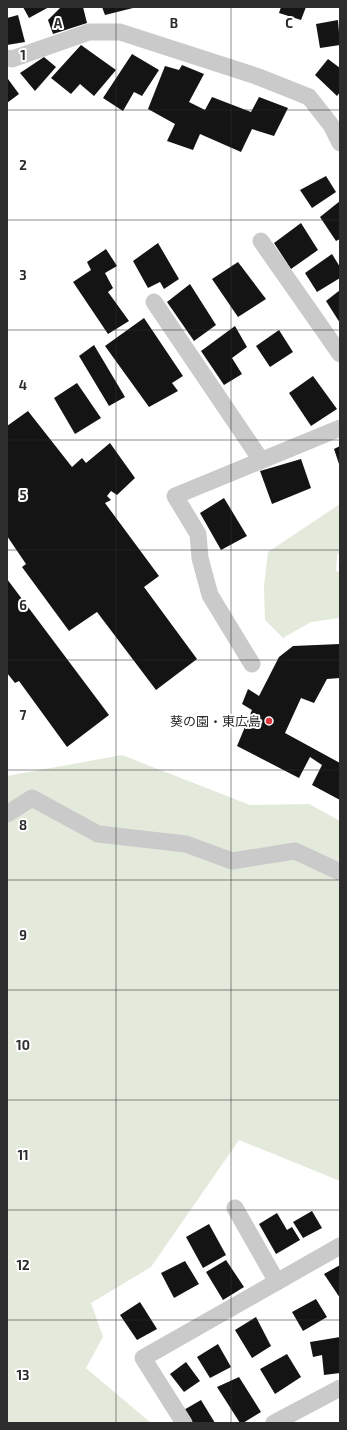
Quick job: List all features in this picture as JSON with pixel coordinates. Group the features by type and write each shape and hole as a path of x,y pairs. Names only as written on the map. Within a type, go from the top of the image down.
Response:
{"street":[{"path":"7,58 12,59 89,32 120,32 256,76 309,97 336,123 340,143"},
{"path":"261,241 340,354"},
{"path":"154,302 261,460"},
{"path":"252,664 210,595 200,558 198,534 175,496 340,428"},
{"path":"7,814 32,798 98,834 186,844 232,861 295,851 340,872"},
{"path":"235,1208 277,1282"},
{"path":"184,1423 143,1358 340,1246"},
{"path":"274,1423 340,1388"}],"green space":[{"path":"340,504 340,552 337,555 336,571 340,572 340,618 311,622 283,638 265,620 264,586 268,552"},
{"path":"122,755 250,805 309,804 340,821 340,1181 239,1140 151,1267 91,1303 103,1337 86,1368 151,1423 7,1423 7,776"}],"building":[{"path":"23,7 49,7 29,18"},
{"path":"61,7 83,7 87,23 53,34 48,20"},
{"path":"102,7 133,7 133,8 105,15"},
{"path":"281,7 306,7 301,20 279,13"},
{"path":"18,15 25,42 7,45 7,18"},
{"path":"338,20 340,45 320,48 316,24"},
{"path":"81,45 116,70 94,96 80,84 71,94 51,78"},
{"path":"132,54 159,70 142,96 134,92 123,111 103,98"},
{"path":"44,57 56,67 35,91 20,73"},
{"path":"328,59 340,68 340,92 337,96 315,75"},
{"path":"182,65 204,74 189,102 205,110 212,97 251,112 259,97 288,108 274,136 252,129 241,152 200,134 193,150 167,141 175,124 148,109 165,66 179,70"},
{"path":"8,79 19,94 7,103 7,80"},
{"path":"326,176 336,192 312,208 300,190"},
{"path":"340,201 340,239 336,241 320,217"},
{"path":"301,223 318,250 291,269 274,243"},
{"path":"158,243 179,279 164,289 160,282 148,288 133,261"},
{"path":"106,249 117,266 105,273 113,288 108,292 129,321 108,334 73,282 91,270 87,262"},
{"path":"332,254 340,267 340,278 317,292 305,273"},
{"path":"238,262 266,299 238,317 212,279"},
{"path":"190,284 216,325 194,341 167,302"},
{"path":"340,290 340,323 326,301"},
{"path":"144,318 183,376 172,383 178,391 149,407 105,346"},
{"path":"235,326 247,347 232,358 242,374 224,385 201,351"},
{"path":"279,330 293,352 270,367 256,346"},
{"path":"94,345 125,397 109,406 79,356"},
{"path":"313,376 337,409 311,426 289,393"},
{"path":"77,383 101,418 75,434 54,398"},
{"path":"28,411 72,467 82,458 86,463 110,443 135,478 117,495 111,491 107,496 111,500 105,503 159,576 144,587 197,659 156,690 97,612 69,631 22,567 26,564 7,536 7,426"},
{"path":"340,446 340,467 334,449"},
{"path":"301,459 311,488 272,504 260,471"},
{"path":"224,498 247,536 221,550 200,513"},
{"path":"7,579 109,715 67,747 19,681 15,683 7,673"},
{"name":"葵の園・東広島","path":"340,644 340,678 327,679 314,703 301,698 285,733 340,763 340,800 312,785 322,765 310,757 299,778 237,746 252,710 242,704 248,689 259,696 279,657 293,646"},
{"path":"312,1211 322,1228 303,1238 293,1222"},
{"path":"277,1213 287,1230 292,1227 300,1240 276,1254 259,1224"},
{"path":"209,1224 226,1255 203,1268 186,1237"},
{"path":"226,1260 244,1287 223,1300 206,1272"},
{"path":"185,1261 199,1284 174,1298 161,1273"},
{"path":"340,1265 340,1298 324,1274"},
{"path":"316,1299 327,1317 303,1331 292,1312"},
{"path":"140,1302 157,1329 137,1340 120,1315"},
{"path":"256,1317 271,1346 252,1358 235,1330"},
{"path":"340,1337 340,1373 324,1375 322,1355 313,1357 310,1342"},
{"path":"218,1344 231,1367 210,1378 197,1357"},
{"path":"287,1354 301,1377 275,1394 260,1369"},
{"path":"186,1362 200,1381 184,1392 170,1374"},
{"path":"239,1377 261,1412 243,1423 240,1423 217,1387"},
{"path":"201,1400 215,1423 189,1423 182,1411"}],"place":[{"name":"葵の園・東広島","path":"269,721"}]}
